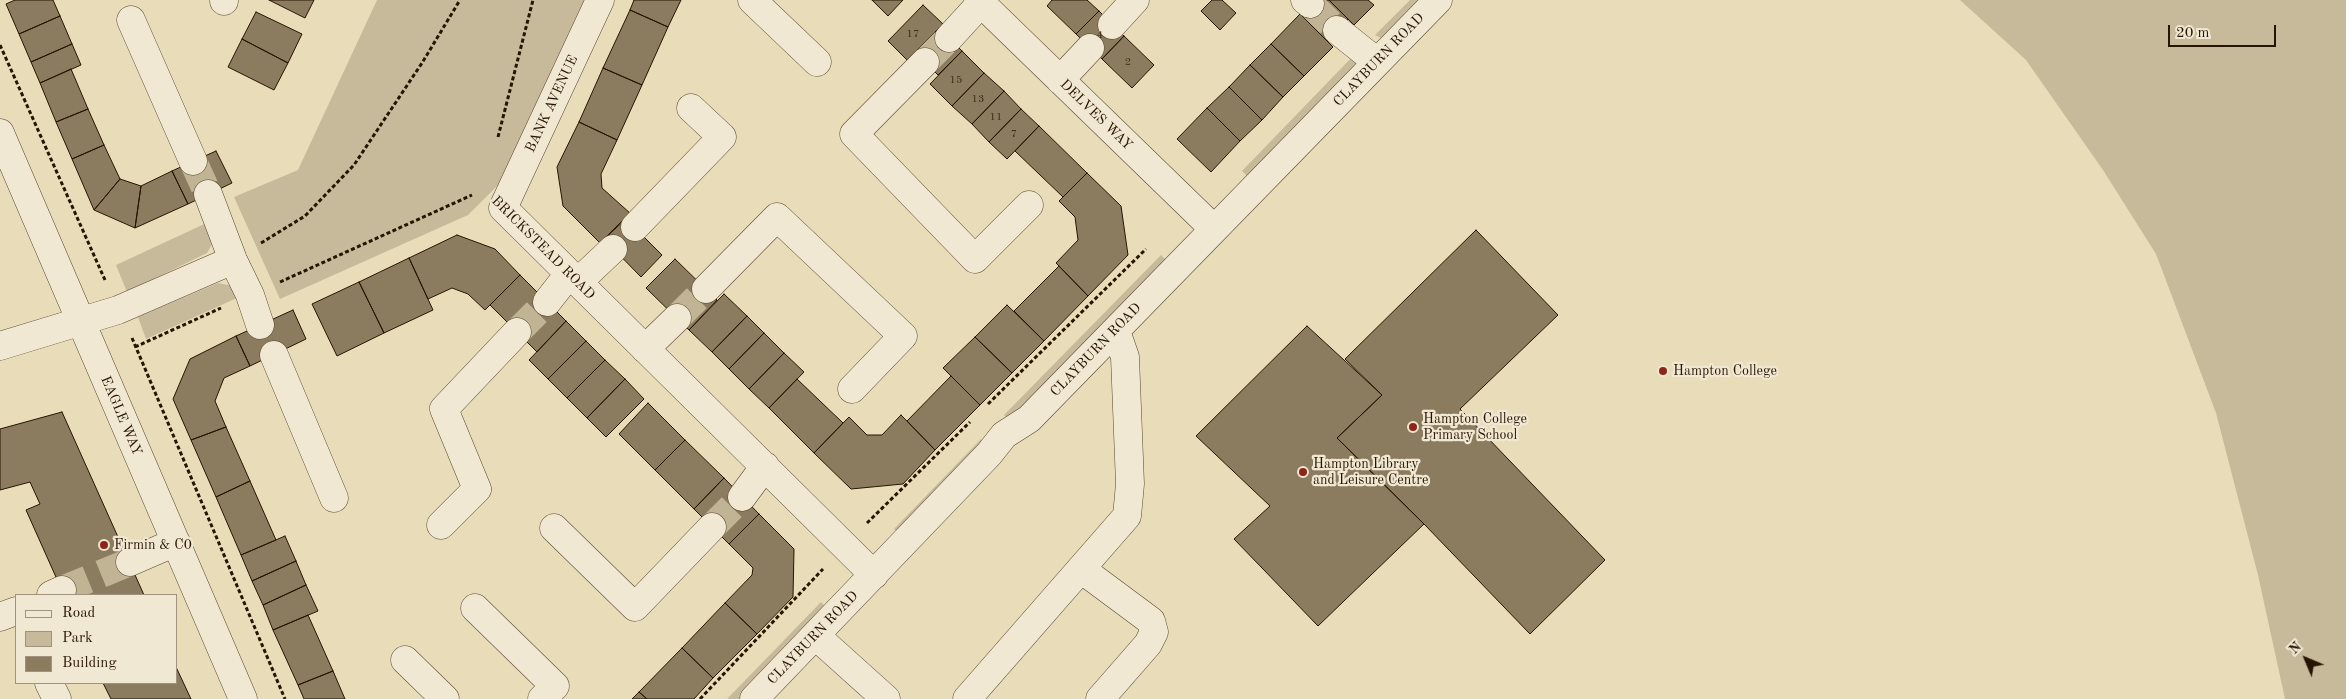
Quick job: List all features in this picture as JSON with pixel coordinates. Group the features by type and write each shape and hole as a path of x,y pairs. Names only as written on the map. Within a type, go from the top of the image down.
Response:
{"street":[{"name":"BANK AVENUE","path":"503,208 600,0"},
{"path":"752,0 817,62"},
{"path":"1112,25 1136,0"},
{"name":"CLAYBURN ROAD","path":"754,699 989,454 1004,435 1028,419 1116,331 1438,0"},
{"path":"949,38 980,2"},
{"name":"DELVES WAY","path":"980,2 1214,229"},
{"path":"131,20 193,161"},
{"path":"1337,30 1377,62"},
{"path":"1060,80 1090,48"},
{"path":"924,62 854,134 975,259 1029,205"},
{"path":"635,227 722,138 691,108"},
{"name":"EAGLE WAY","path":"0,133 243,699"},
{"path":"208,194 233,260 250,295 260,325"},
{"name":"BRICKSTEAD ROAD","path":"503,208 874,575"},
{"path":"706,288 777,217 904,336 852,389"},
{"path":"547,302 574,278 613,249"},
{"path":"0,346 118,310 233,260"},
{"path":"645,349 677,318"},
{"path":"967,699 1127,516 1130,484 1124,357 1116,331"},
{"path":"440,525 478,488 444,409 517,332"},
{"path":"274,355 334,498"},
{"path":"742,497 765,466"},
{"path":"554,528 635,607 712,527"},
{"path":"130,562 176,542"},
{"path":"1081,569 1150,621 1154,632 1148,644 1100,699"},
{"path":"475,608 555,686 542,699"},
{"path":"0,617 15,611"},
{"path":"816,636 886,699"},
{"path":"405,660 445,699"},
{"path":"50,684 57,699"}],"path":[{"path":"233,260 305,216 354,166 422,63 460,0"},
{"path":"496,142 533,0"},
{"path":"0,45 136,347 285,699"},
{"name":"BRICKSTEAD ROAD","path":"136,347 484,190 503,208"},
{"path":"985,407 1150,244"},
{"path":"862,527 971,420"},
{"path":"700,699 825,566"}],"green space":[{"path":"377,0 587,0 502,181 468,215 280,299 234,197 298,170"},
{"path":"1410,0 1431,0 1389,42 1375,35"},
{"path":"1960,0 2346,0 2346,699 2285,699 2258,575 2216,413 2156,254 2103,170 2026,60"},
{"path":"1355,54 1362,69 1252,181 1242,171"},
{"path":"213,220 216,237 207,253 127,292 116,265"},
{"path":"1161,255 1172,266 1015,426 1004,415"},
{"path":"218,283 233,286 239,297 146,339 138,317"},
{"path":"981,439 990,449 904,538 894,529"},
{"path":"821,602 831,613 746,699 727,699"}],"building":[{"path":"15,0 53,0 60,16 19,34 6,4"},
{"path":"269,0 314,0 305,18"},
{"path":"634,0 681,0 668,27 630,10"},
{"path":"872,0 903,0 888,16"},
{"path":"1052,0 1087,0 1099,11 1076,34 1047,6"},
{"path":"1212,0 1222,0 1236,13 1220,30 1201,11"},
{"path":"1314,0 1329,0 1348,19 1327,41 1300,14"},
{"path":"1329,0 1368,0 1374,5 1354,25"},
{"path":"923,5 943,24 907,60 888,41"},
{"path":"630,10 668,27 642,85 603,68"},
{"path":"1099,11 1124,36 1102,59 1076,34"},
{"path":"256,12 302,34 288,63 242,39"},
{"path":"1300,14 1333,47 1304,76 1271,44"},
{"path":"60,16 72,44 31,62 19,34"},
{"path":"939,28 962,51 938,75 915,52"},
{"path":"1124,36 1154,65 1132,88 1102,59"},
{"path":"242,39 288,63 274,90 228,67"},
{"path":"72,44 81,65 40,83 31,62"},
{"path":"1271,44 1304,76 1283,97 1250,65"},
{"path":"962,51 984,73 952,106 930,84"},
{"path":"1250,65 1283,97 1262,120 1229,87"},
{"path":"603,68 642,85 617,140 579,122"},
{"path":"71,69 88,109 56,122 40,83"},
{"path":"984,73 1004,91 972,124 952,106"},
{"path":"1229,87 1262,120 1240,141 1207,108"},
{"path":"1004,91 1021,109 989,142 972,124"},
{"path":"1207,108 1240,141 1211,172 1177,139"},
{"path":"88,109 104,145 72,159 56,122"},
{"path":"1021,109 1039,126 1007,159 989,142"},
{"path":"579,122 617,140 601,174 602,188 631,214 600,243 563,206 557,167"},
{"path":"1039,126 1087,173 1063,197 1015,151"},
{"path":"104,145 120,179 94,210 72,159"},
{"path":"216,151 232,183 188,204 172,171"},
{"path":"172,171 188,204 135,228 141,186"},
{"path":"1087,173 1121,206 1128,255 1088,296 1056,263 1078,240 1075,217 1059,201"},
{"path":"120,179 141,186 135,228 94,210"},
{"path":"625,218 662,255 641,277 604,239"},
{"name":"Hampton College Primary School","path":"1476,230 1558,315 1460,409 1605,560 1530,634 1424,524 1337,438 1382,395 1345,359"},
{"path":"457,235 495,249 520,275 485,310 468,294 452,288 428,299 409,258"},
{"path":"409,258 433,310 384,333 359,282"},
{"path":"675,259 717,300 689,330 646,288"},
{"path":"1059,266 1088,296 1044,341 1014,311"},
{"path":"520,275 566,321 537,352 490,305"},
{"path":"359,282 384,333 337,356 312,304"},
{"path":"724,294 747,316 712,352 689,330"},
{"path":"1007,305 1044,341 1012,373 975,337"},
{"path":"293,310 306,339 250,366 236,336"},
{"path":"747,316 764,333 729,369 712,352"},
{"path":"566,321 586,341 548,379 529,360"},
{"name":"Hampton Library and Leisure Centre","path":"1307,326 1382,395 1337,438 1424,524 1318,626 1234,539 1270,506 1196,436"},
{"path":"764,333 784,353 749,389 729,369"},
{"path":"236,336 250,366 224,378 215,401 226,427 191,440 173,399 190,359"},
{"path":"975,337 1012,373 980,405 943,368"},
{"path":"586,341 605,360 567,398 548,379"},
{"path":"784,353 804,372 769,408 749,389"},
{"path":"605,360 625,379 587,418 567,398"},
{"path":"951,376 980,405 935,450 907,421"},
{"path":"625,379 644,399 606,437 587,418"},
{"path":"797,379 843,423 814,453 769,408"},
{"path":"648,403 685,440 655,470 619,434"},
{"path":"62,412 144,594 64,594 26,510 40,504 30,482 0,490 0,429"},
{"path":"901,415 935,450 903,484 851,489 814,453 849,417 867,435 882,435"},
{"path":"226,427 250,481 216,497 191,440"},
{"path":"685,440 724,478 694,509 655,470"},
{"path":"724,478 759,514 729,544 694,509"},
{"path":"250,481 276,540 241,555 216,497"},
{"path":"759,514 794,549 793,597 757,634 725,603 752,575 753,568 729,544"},
{"path":"285,536 296,561 252,581 241,555"},
{"path":"296,561 306,585 263,605 252,581"},
{"path":"306,585 318,611 273,630 263,605"},
{"path":"725,603 757,634 713,678 682,648"},
{"path":"308,615 333,671 298,685 273,630"},
{"path":"682,648 713,678 694,699 647,699 639,692"},
{"path":"178,671 191,699 111,699 104,684 178,684"},
{"path":"333,671 345,699 304,699 298,685"},
{"path":"639,692 647,699 632,699"}],"tunnel":[{"path":"1310,4 1337,30"},
{"path":"925,62 949,38"},
{"path":"193,161 208,194"},
{"path":"677,318 706,289"},
{"path":"517,332 547,302"},
{"path":"712,527 742,497"},
{"path":"62,590 130,562"}],"place":[{"name":"Hampton College","path":"1663,371"},
{"name":"Hampton College Primary School","path":"1413,427"},
{"name":"Hampton Library and Leisure Centre","path":"1303,472"},
{"name":"Firmin & C0","path":"104,545"}]}
